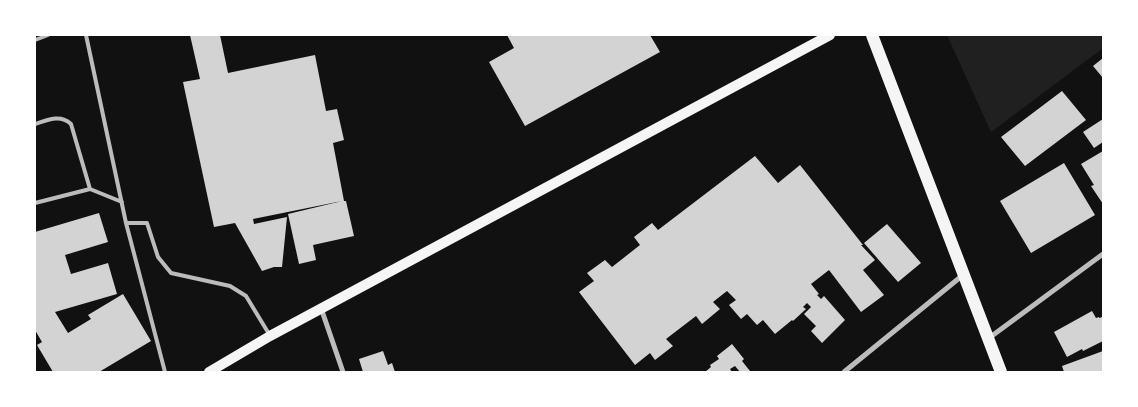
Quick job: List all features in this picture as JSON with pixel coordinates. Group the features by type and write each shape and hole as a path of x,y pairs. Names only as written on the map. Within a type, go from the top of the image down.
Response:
{"main road":[{"path":"209,372 321,308 830,35"},
{"path":"872,35 1001,372"}],"street":[{"path":"988,338 1103,254"},
{"path":"844,372 964,274"},
{"path":"321,308 343,372"}],"lane":[{"path":"35,40 48,35"},
{"path":"86,35 126,223 165,372"},
{"path":"35,124 56,118 66,119 71,124 90,189"},
{"path":"35,203 90,189 122,202"},
{"path":"126,223 147,223 158,257 171,273 230,286 246,296 270,336"}],"shaded area":[{"path":"947,35 1103,35 1103,48 991,132"}],"building":[{"path":"190,35 220,35 228,73 315,55 326,111 337,109 344,140 333,143 344,201 346,201 354,236 313,245 316,260 299,264 288,214 342,201 253,219 254,224 287,217 282,267 274,267 262,271 235,223 214,227 183,82 200,79"},
{"path":"507,35 650,35 660,52 525,126 489,62 514,48"},
{"path":"1103,58 1103,78 1093,66"},
{"path":"1062,91 1086,120 1025,166 1001,137"},
{"path":"1103,119 1103,142 1094,148 1083,132"},
{"path":"1103,151 1103,204 1091,186 1094,185 1081,164"},
{"path":"755,156 778,183 800,165 863,245 861,245 875,260 863,270 884,295 861,312 829,270 811,284 819,294 817,295 821,299 824,296 845,320 822,343 811,331 816,326 804,314 811,307 807,303 803,307 806,309 775,334 763,320 757,325 747,314 741,319 729,305 736,300 727,291 713,302 720,309 702,324 696,316 666,339 673,346 655,360 650,353 635,365 579,292 594,281 587,273 605,260 612,267 640,245 634,237 652,223 658,230"},
{"path":"1064,163 1095,215 1031,253 1000,201"},
{"path":"99,213 108,242 65,255 71,274 108,263 117,294 55,312 68,333 91,319 88,315 123,294 151,341 99,372 53,372 37,345 42,342 35,330 35,232"},
{"path":"887,224 921,263 898,282 864,243"},
{"path":"1092,311 1096,318 1102,317 1103,341 1067,357 1054,332"},
{"path":"732,344 744,359 742,361 750,371 740,372 735,366 730,369 732,372 705,372 711,367 710,365 719,359 717,356"},
{"path":"383,351 388,365 392,363 395,372 363,372 359,359"},
{"path":"1103,351 1103,372 1064,372 1062,366"}]}
